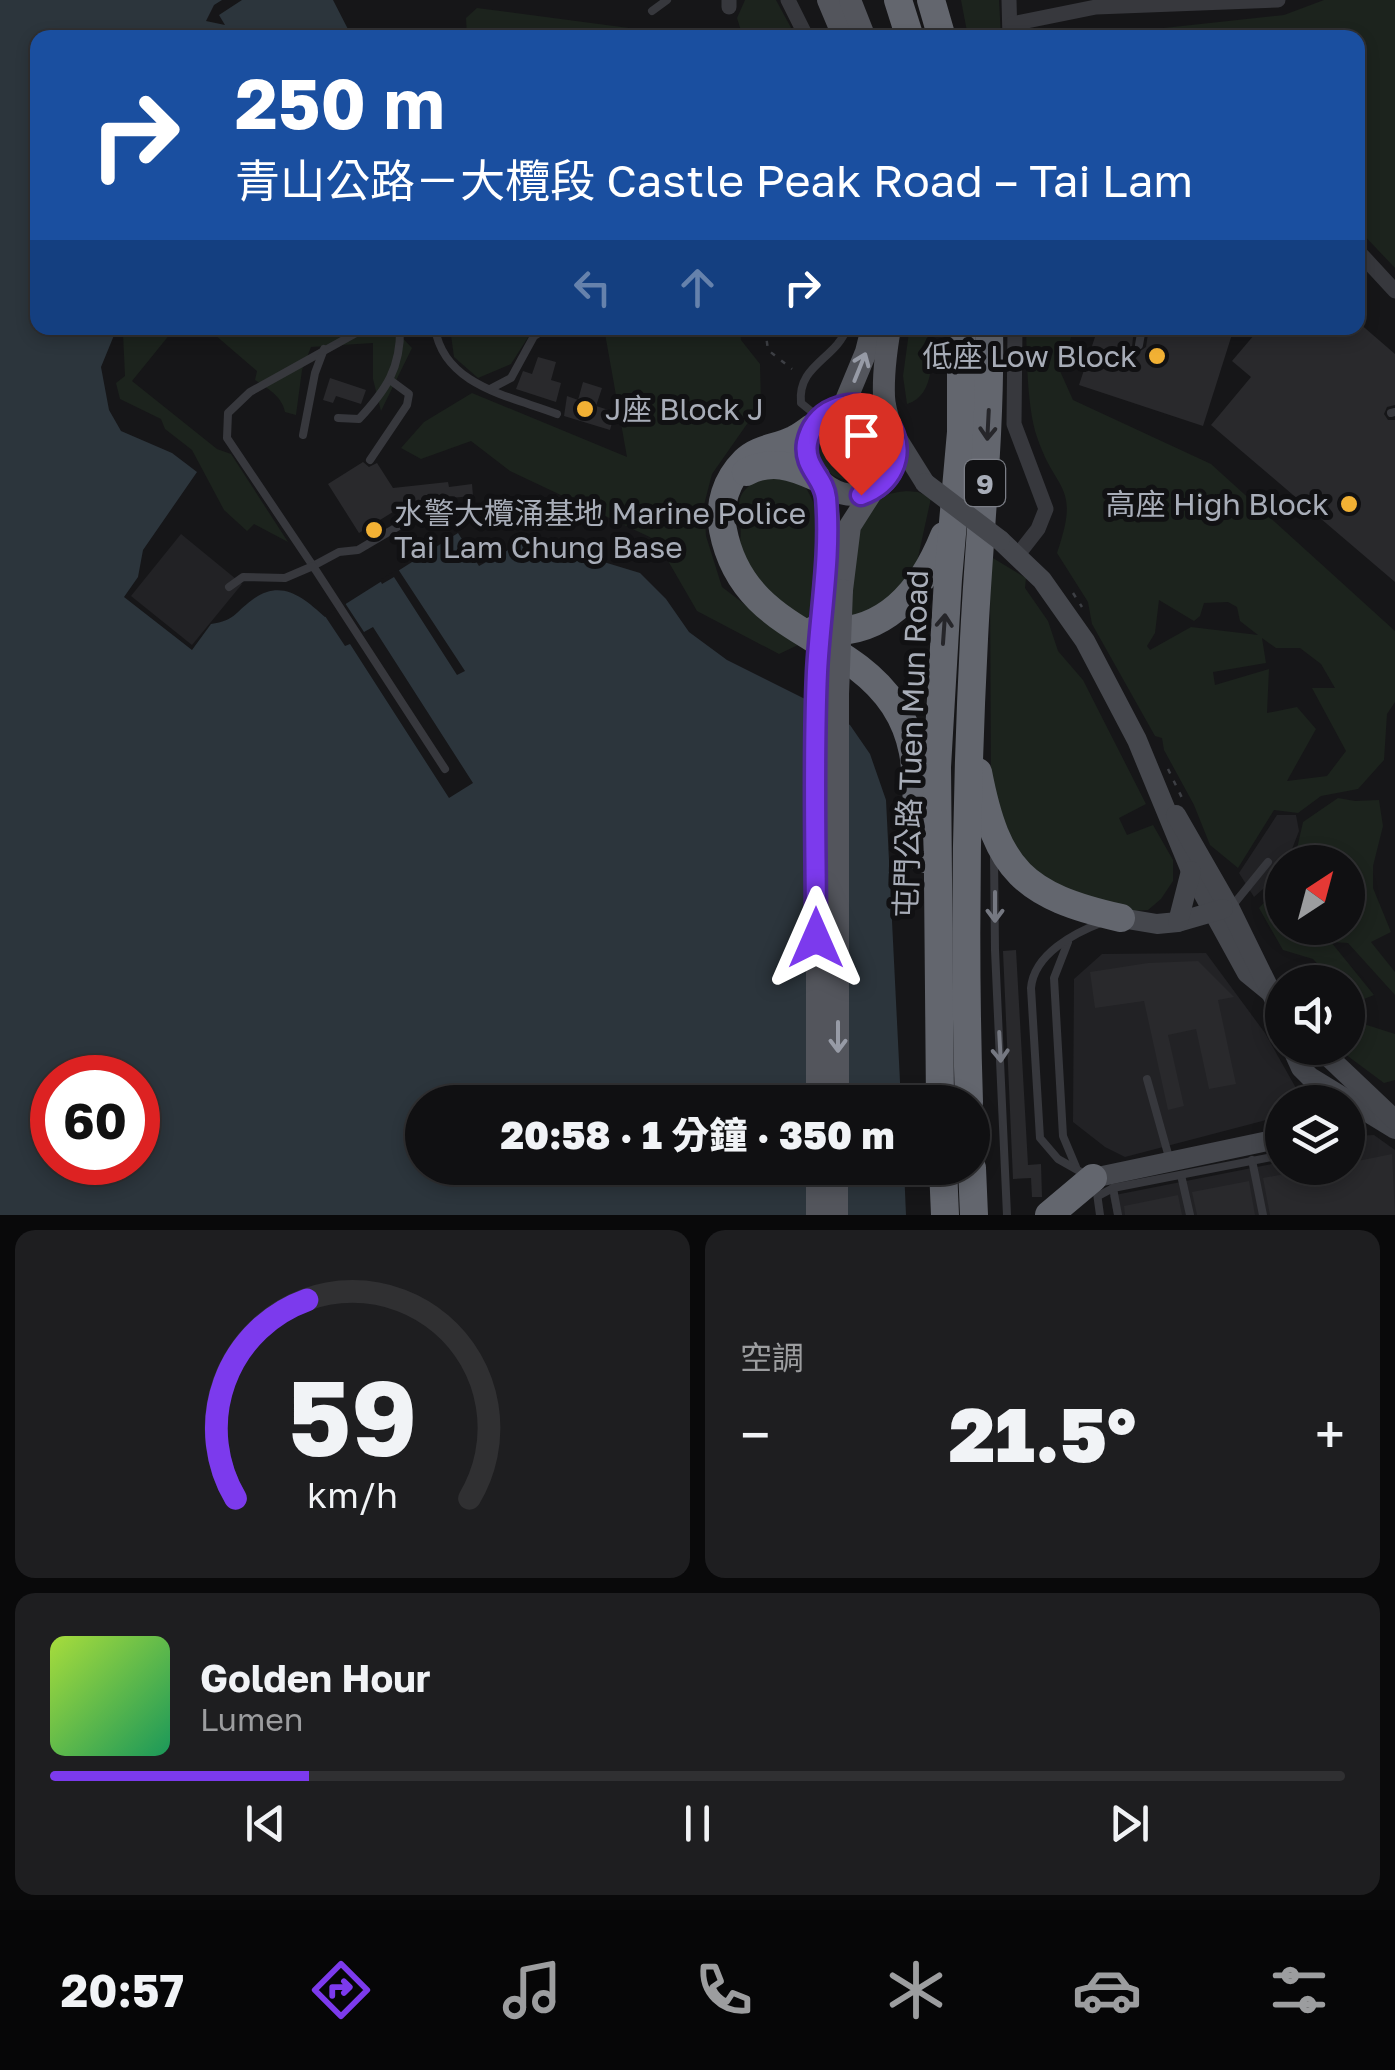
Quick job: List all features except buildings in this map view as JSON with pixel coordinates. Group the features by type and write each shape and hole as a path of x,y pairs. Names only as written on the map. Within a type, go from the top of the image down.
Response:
{"highway":[{"path":"898,0 907,30"},
{"path":"931,0 940,30"},
{"name":"屯門公路 Tuen Mun Road","path":"940,1085 937,750 961,432 962,335"},
{"name":"屯門公路 Tuen Mun Road","path":"969,1085 964,912 970,732 990,403 989,335"},
{"path":"816,423 794,440 748,458 729,484 721,508 728,550 746,584 772,611 878,684 901,717 916,756 917,836 936,914"},
{"path":"729,484 768,464 786,465 820,482"},
{"path":"772,611 800,627 821,631 852,630 876,623 919,586 954,508"},
{"path":"970,732 990,826 1006,858 1031,884 1060,901 1121,918"},
{"path":"944,1185 945,1215"},
{"path":"973,1185 974,1215"},
{"path":"1049,1215 1097,1187"}],"main road":[{"path":"828,0 841,30"},
{"path":"850,0 862,30"},
{"path":"838,1085 838,694 830,528 820,482 806,454 816,423 844,405 870,335"},
{"path":"816,1085 816,707 832,590 850,526 894,468 897,458 884,387 889,335"},
{"path":"844,405 869,408 892,429 925,483 1000,540 1050,590 1084,640 1137,740 1155,763 1222,909 1246,973 1265,989"},
{"path":"820,482 848,495 878,487 925,483"},
{"path":"1155,763 1191,871 1222,909"},
{"path":"1178,922 1191,871"},
{"path":"1121,918 1157,924 1222,909"},
{"path":"1299,1065 1315,1085"},
{"path":"1334,1065 1389,1123"},
{"path":"1365,1113 1389,1123"},
{"path":"1097,1187 1265,1143"},
{"path":"816,1185 817,1215"},
{"path":"838,1185 838,1215"}],"street":[{"path":"788,0 804,30"},
{"path":"1009,0 1011,30"},
{"path":"1015,30 1096,7 1278,0"},
{"path":"1365,259 1395,291"},
{"path":"1015,335 1014,424 1046,509 1038,529 1017,556"}],"lane":[{"path":"652,10 667,0"},
{"path":"351,335 250,392 228,413 226,438 446,768"},
{"path":"338,418 359,420 396,372 399,335"},
{"path":"437,335 450,363 472,382 557,414"},
{"path":"490,389 511,378 536,335"},
{"path":"816,423 803,408 802,380 844,335"},
{"path":"1139,345 1141,335"},
{"path":"303,435 315,373 324,349"},
{"path":"370,460 407,404 409,394 390,380"},
{"path":"228,587 244,577 284,578 340,552 358,550 414,516"},
{"path":"990,826 995,864 1006,1215"},
{"path":"1222,909 1265,865"},
{"path":"1100,1215 1097,1187 1052,1153 1040,1138 1032,978 1038,964 1069,940 1099,923 1121,918"},
{"path":"1069,940 1055,972 1063,1136 1068,1155 1118,1215"},
{"path":"1147,1078 1190,1215"},
{"path":"1176,1168 1265,1157"},
{"path":"1252,1160 1263,1215"}],"path":[{"path":"766,335 768,350 792,369"},
{"path":"1081,602 1086,618"},
{"path":"1155,763 1185,802"}],"shaded area":[{"path":"0,0 222,0 214,5 206,21 225,25 219,15 242,0 333,0 348,30 30,30 30,335 114,335 101,367 109,410 121,431 172,453 197,472 143,550 138,577 124,597 192,650 211,624 230,618 263,594 282,590 291,593 325,617 458,533 479,566 528,539 640,573 666,599 689,632 727,660 850,725 870,754 886,800 900,1085 405,1085 405,1185 905,1185 906,1215 0,1215"},
{"path":"745,0 776,0 792,30 741,30 737,18"},
{"path":"961,0 999,0 1001,30 967,30"},
{"path":"1324,0 1395,0 1395,268 1365,236 1365,30 1145,30 1284,15"},
{"path":"477,8 644,30 467,30 466,18"},
{"path":"123,335 169,335 132,381 217,449 231,454 288,542 254,524 247,531 224,510 192,450 165,429 161,419 120,399 116,383 125,376"},
{"path":"215,335 400,335 412,348 381,411 373,379 373,343 311,347 302,370 296,415 285,412 277,397 255,380 257,371"},
{"path":"451,335 530,335 511,364 478,378 454,357"},
{"path":"605,335 741,335 760,364 761,404 712,474 704,505 706,536 722,587 798,645 779,654 697,611 656,540 510,471 471,441 421,459 401,448 424,422 472,393 627,457"},
{"path":"909,335 932,335 928,383 917,399 907,404 903,376"},
{"path":"1026,335 1072,335 1060,371 1073,400 1211,464 1395,631 1395,702 1387,714 1384,760 1358,789 1321,796 1298,813 1274,810 1238,868 1210,845 1194,805 1164,750 1162,738 1155,736 1092,624 1088,602 1057,553 1067,513 1066,501 1037,437 1029,398","holes":["1159,600 1194,621 1204,603 1228,602 1237,607 1240,621 1258,635 1191,627 1150,650 1147,646 1155,633","1262,638 1276,648 1300,648 1321,664 1335,688 1312,688 1346,751 1327,776 1287,781 1316,729 1297,707 1267,713 1269,669 1215,685 1213,672 1266,663"]},
{"path":"850,416 872,426 882,448 872,470 850,480 828,470 818,448 828,426"},
{"path":"770,473 803,484 817,515 819,551 809,624 768,598 739,550 741,496"},
{"path":"906,491 931,498 917,562 895,601 851,622 852,572 862,521 883,497"},
{"path":"181,534 242,584 192,645 131,596"},
{"path":"993,558 1026,578 1025,588 1048,621 1058,651 1083,680 1146,804 1119,818 1127,835 1153,825 1173,860 1173,881 1148,910 1132,911 1065,891 1039,875 1016,850 991,786"},
{"path":"1338,798 1379,800 1383,826 1373,866 1373,888 1391,932 1371,942 1395,972 1395,995 1350,945 1365,945 1365,845 1298,845 1303,822"},
{"path":"1277,815 1296,815 1299,831 1294,845 1265,845 1265,887 1254,897 1239,873"},
{"path":"1280,945 1333,945 1350,965 1319,965 1313,959 1283,950"},
{"path":"1206,953 1265,1033 1265,1065 1283,1065 1294,1085 1265,1085 1265,1120 1125,1157 1073,1122 1074,979 1102,954"},
{"path":"1365,984 1374,995 1365,999"},
{"path":"1365,1024 1395,1034 1395,1080 1384,1083 1360,1065 1365,1065"},
{"path":"1374,1135 1395,1150 1395,1215 1114,1215 1110,1196 1265,1165 1265,1185 1365,1185 1365,1136"}],"pier":[{"path":"398,569 465,671 457,675 394,577 382,584 380,580"},
{"path":"345,603 364,632 373,627 473,783 449,798 350,644 345,646 325,616"}],"place":[{"name":"低座 Low Block","path":"1157,356"},
{"name":"J座 Block J","path":"585,409"},
{"name":"高座 High Block","path":"1349,504"},
{"name":"水警大欖涌基地 Marine Police Tai Lam Chung Base","path":"374,530"}],"route":[{"path":"816,938 817,674 830,528 825,486 816,477 806,454 816,422 844,405 857,405 880,414 895,435 894,468 882,484 861,495"}]}
